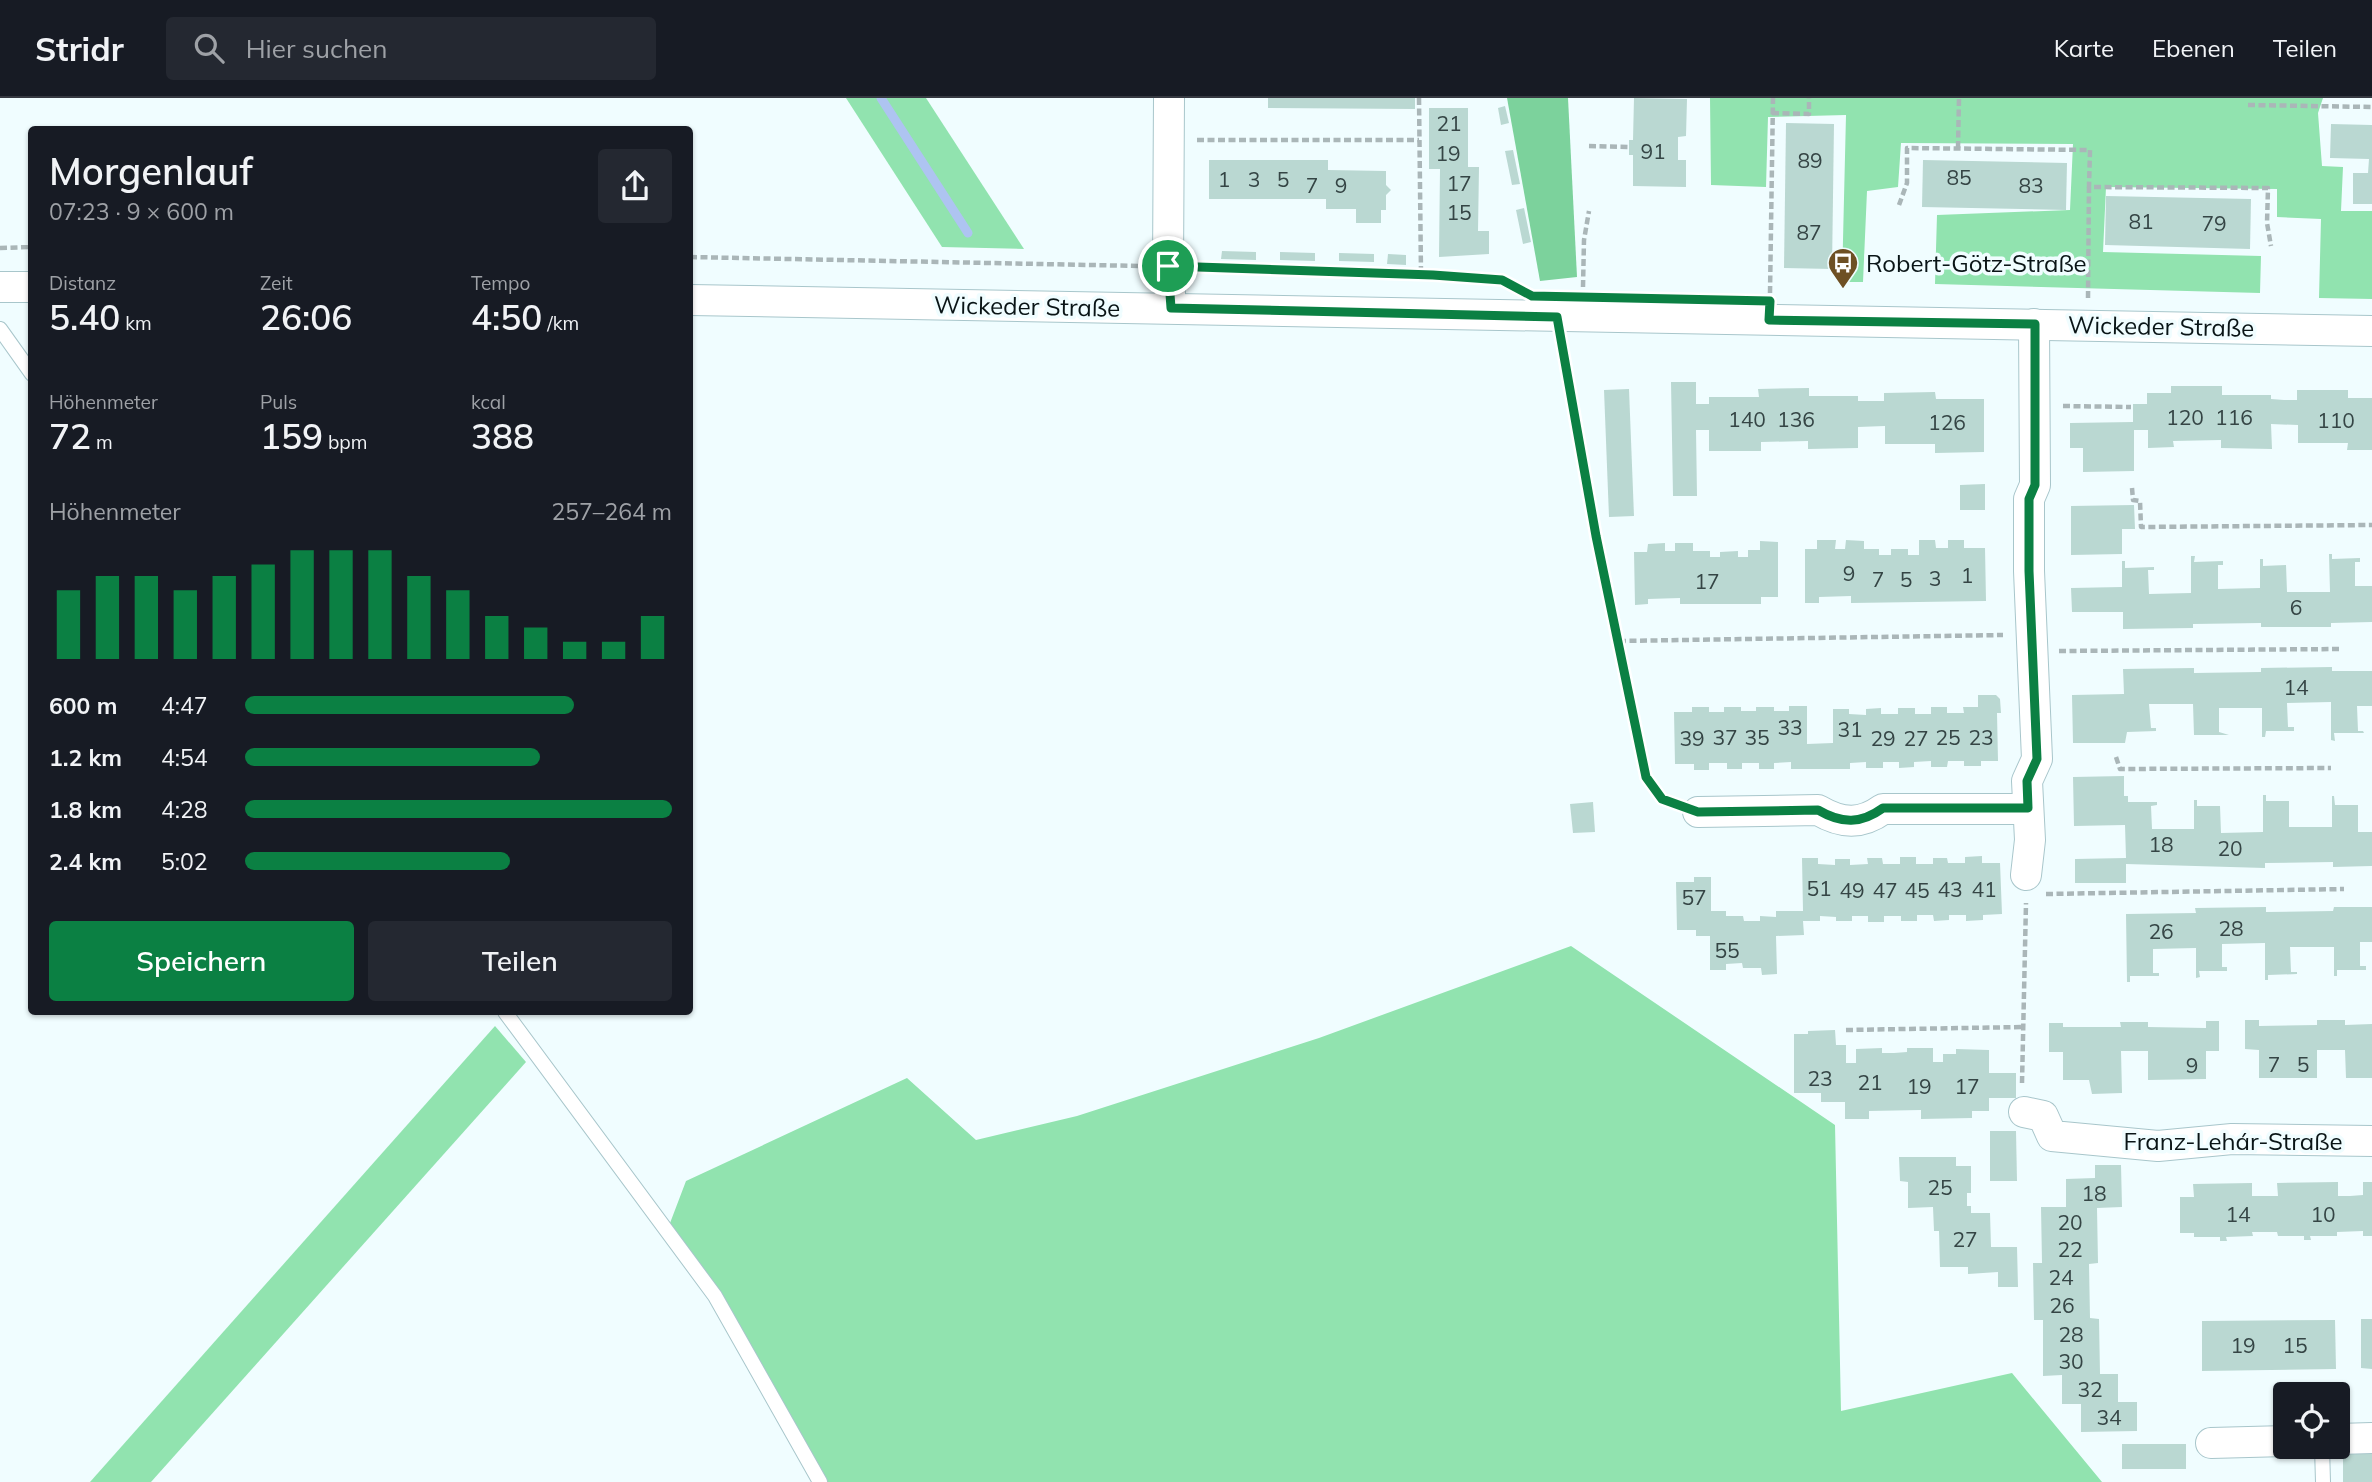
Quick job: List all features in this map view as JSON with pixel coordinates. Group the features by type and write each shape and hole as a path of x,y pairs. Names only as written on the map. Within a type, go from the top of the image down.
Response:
{"street":[{"path":"1168,98 1168,266 1171,308"},
{"path":"0,287 28,287"},
{"name":"Wickeder Straße","path":"693,300 2372,331"},
{"path":"2033,888 2027,781 2037,759 2029,499 2035,485 2035,324"},
{"path":"1698,812 1818,810 1835,820 1868,819 1883,808 2028,808"},
{"name":"Franz-Lehár-Straße","path":"2024,1112 2043,1116 2052,1136 2158,1146 2232,1139 2372,1141"},
{"path":"2350,1439 2372,1438"},
{"path":"2211,1444 2273,1442"}],"lane":[{"path":"0,329 28,368"},
{"path":"507,1015 715,1296 820,1482"},
{"path":"2322,1459 2323,1482"}],"path":[{"path":"1419,98 1421,274"},
{"path":"1769,320 1773,98"},
{"path":"1772,114 1809,114 1809,98"},
{"path":"1958,148 1959,98"},
{"path":"2248,105 2372,107"},
{"path":"1168,140 1419,141"},
{"path":"1589,146 1629,147"},
{"path":"1899,205 1907,183 1907,148 2090,149 2088,324"},
{"path":"2089,187 2268,188 2267,223 2271,246"},
{"path":"1583,297 1584,240 1589,211"},
{"path":"0,248 28,247"},
{"path":"693,257 1168,266 1421,274 1502,280 1512,286"},
{"path":"1557,317 1596,536 1646,777 1662,799 1698,812"},
{"path":"2034,406 2131,407"},
{"path":"2132,488 2133,500 2140,501 2141,527 2372,524"},
{"path":"1619,641 2032,643 2342,649"},
{"path":"2116,757 2120,769 2331,768"},
{"path":"2024,1112 2022,1027 2025,905 2033,888 2344,889"},
{"path":"1846,1030 2022,1027"}],"green space":[{"path":"846,98 926,98 1024,249 942,247"},
{"path":"1507,98 1568,98 1577,277 1540,281"},
{"path":"1710,98 2323,98 2318,113 2322,166 2343,167 2341,211 2372,211 2372,299 2319,298 2321,219 2277,217 2277,189 2106,187 2103,252 2261,256 2260,293 1935,284 1937,215 2070,210 2073,144 1901,143 1898,187 1867,191 1863,282 1842,282 1846,115 1768,117 1766,187 1711,185"},
{"path":"1571,946 1835,1125 1841,1411 2012,1373 2102,1482 820,1482 667,1231 686,1181 907,1078 976,1140 1077,1116 1319,1038"},
{"path":"495,1026 526,1062 151,1482 90,1482"}],"building":[{"path":"1268,98 1415,98 1415,109 1268,108"},
{"path":"1634,98 1687,99 1686,136 1678,137 1678,160 1686,160 1686,187 1633,186 1633,155 1629,155 1629,140 1633,140"},
{"path":"1505,106 1509,123 1501,125 1498,108"},
{"path":"1429,108 1468,108 1468,167 1479,167 1478,231 1489,231 1489,254 1439,257 1440,169 1429,169"},
{"path":"1786,123 1834,124 1832,269 1784,268"},
{"path":"2331,124 2372,125 2372,204 2353,204 2353,173 2368,173 2369,159 2330,158"},
{"path":"1513,150 1520,184 1512,185 1505,151"},
{"path":"1209,160 1328,160 1328,170 1386,171 1386,185 1391,190 1386,195 1386,210 1381,210 1381,223 1356,223 1356,209 1326,209 1326,199 1209,199"},
{"path":"1923,160 2067,163 2066,210 1922,207"},
{"path":"2106,196 2251,199 2250,249 2105,245"},
{"path":"1524,208 1531,242 1523,244 1516,210"},
{"path":"1222,251 1256,252 1256,260 1221,259"},
{"path":"1280,252 1315,253 1315,261 1280,260"},
{"path":"1339,253 1374,254 1374,262 1339,261"},
{"path":"1388,254 1406,255 1406,265 1387,264"},
{"path":"1671,382 1696,382 1696,404 1709,404 1709,397 1759,397 1758,389 1809,388 1809,396 1858,396 1858,401 1884,401 1884,393 1935,392 1936,399 1984,399 1984,452 1935,453 1935,444 1885,444 1885,426 1858,427 1858,448 1808,449 1808,441 1761,442 1761,451 1709,451 1709,430 1696,430 1697,496 1673,496"},
{"path":"2171,386 2222,386 2222,395 2271,395 2271,399 2284,400 2297,400 2297,390 2348,390 2348,398 2372,398 2372,450 2347,450 2348,443 2298,443 2298,425 2271,424 2272,449 2221,448 2221,440 2173,441 2174,447 2148,448 2148,430 2134,430 2134,471 2083,472 2083,448 2070,448 2070,423 2133,422 2133,404 2147,404 2147,393 2171,393"},
{"path":"1629,389 1634,516 1609,517 1604,390"},
{"path":"1985,484 1985,510 1960,510 1960,485"},
{"path":"2134,505 2135,529 2122,529 2122,554 2071,555 2071,506"},
{"path":"1817,540 1836,540 1835,549 1845,549 1846,540 1864,541 1864,549 1879,549 1879,555 1891,555 1891,549 1908,549 1908,555 1919,555 1919,540 1935,540 1936,548 1948,548 1948,540 1964,540 1964,548 1985,548 1986,601 1851,603 1851,596 1819,597 1819,603 1805,603 1805,549 1817,549"},
{"path":"1760,541 1778,542 1778,597 1761,597 1761,604 1680,604 1680,598 1648,599 1648,604 1635,605 1634,552 1647,552 1648,544 1665,543 1665,551 1675,551 1675,543 1693,543 1693,551 1710,551 1710,557 1720,557 1720,552 1738,551 1738,557 1748,557 1748,550 1760,550"},
{"path":"2329,554 2332,554 2332,559 2360,558 2360,562 2355,562 2355,586 2372,586 2372,622 2331,623 2331,627 2261,627 2261,623 2123,629 2123,612 2072,612 2071,588 2122,587 2122,561 2125,561 2125,568 2154,567 2154,570 2148,570 2149,594 2191,593 2191,556 2195,556 2194,562 2223,561 2223,565 2218,565 2218,589 2260,588 2260,559 2263,559 2263,566 2286,565 2287,592 2330,592"},
{"path":"2332,667 2332,671 2372,671 2372,706 2357,706 2358,731 2364,733 2334,733 2335,741 2331,740 2331,702 2287,703 2288,727 2294,727 2294,731 2266,731 2265,737 2262,737 2262,708 2219,708 2219,732 2229,735 2194,735 2193,704 2149,704 2151,728 2156,728 2156,731 2127,732 2125,743 2073,743 2072,695 2124,694 2123,669 2194,668 2194,673"},
{"path":"1978,695 1996,695 2000,699 2001,713 1997,713 1998,761 1981,761 1981,766 1964,766 1964,761 1948,761 1947,767 1931,767 1931,761 1914,762 1914,767 1899,768 1899,762 1883,762 1883,768 1866,768 1866,762 1850,763 1850,769 1791,769 1791,762 1774,763 1774,769 1759,769 1759,763 1742,763 1742,769 1727,769 1727,763 1709,763 1709,770 1694,770 1694,764 1675,764 1674,712 1692,712 1692,707 1709,707 1709,712 1724,712 1724,707 1741,707 1741,711 1756,711 1756,707 1774,707 1774,711 1789,711 1789,706 1807,706 1807,744 1833,743 1833,709 1849,709 1849,714 1866,715 1866,709 1881,708 1881,714 1898,714 1898,708 1915,708 1915,714 1931,714 1931,707 1947,707 1947,713 1964,713 1963,707 1978,707"},
{"path":"2124,776 2124,796 2128,796 2128,802 2157,802 2157,805 2151,806 2152,829 2194,829 2194,800 2197,800 2197,806 2220,806 2221,833 2263,832 2263,795 2266,795 2266,801 2289,801 2289,827 2332,827 2334,796 2335,805 2358,805 2358,832 2372,832 2372,866 2333,867 2333,862 2265,863 2265,868 2126,864 2126,883 2075,883 2075,859 2126,858 2125,825 2074,826 2073,777"},
{"path":"1593,802 1595,832 1573,833 1570,804"},
{"path":"1982,856 1982,863 2000,863 2002,914 1983,915 1983,920 1966,921 1966,915 1949,915 1949,920 1934,921 1933,915 1917,915 1917,921 1901,921 1901,916 1884,916 1884,922 1868,922 1868,916 1852,916 1852,921 1836,921 1836,917 1820,916 1820,921 1803,921 1804,935 1776,936 1777,974 1762,975 1761,968 1743,968 1742,963 1726,964 1726,970 1710,970 1710,936 1696,936 1696,930 1677,930 1676,882 1694,882 1694,877 1711,877 1711,911 1726,911 1726,916 1743,916 1744,921 1760,921 1760,916 1776,917 1776,911 1803,911 1802,858 1818,858 1818,864 1835,865 1835,859 1850,859 1850,865 1868,864 1867,858 1882,858 1883,864 1900,864 1900,857 1916,857 1916,864 1933,864 1933,858 1947,858 1948,863 1965,863 1965,857"},
{"path":"2266,907 2266,912 2333,911 2334,907 2372,907 2372,942 2360,942 2360,966 2366,966 2366,970 2337,970 2337,976 2334,976 2334,947 2290,947 2291,972 2297,974 2268,975 2268,980 2265,980 2265,943 2222,944 2222,967 2227,967 2227,971 2199,971 2200,977 2196,978 2196,948 2153,949 2153,973 2159,973 2159,976 2130,976 2130,982 2127,982 2126,914 2196,913 2195,908"},
{"path":"2245,1020 2259,1020 2259,1026 2317,1025 2317,1020 2345,1020 2345,1025 2372,1024 2372,1078 2346,1078 2345,1050 2317,1050 2317,1078 2259,1078 2259,1050 2245,1049"},
{"path":"2206,1021 2219,1021 2219,1051 2206,1051 2206,1079 2148,1080 2148,1051 2121,1051 2122,1093 2092,1094 2089,1080 2063,1080 2063,1052 2049,1052 2049,1023 2063,1023 2063,1027 2121,1027 2120,1022 2148,1022 2148,1027 2206,1028"},
{"path":"1835,1030 1836,1045 1846,1045 1846,1063 1856,1063 1856,1049 1882,1048 1882,1053 1894,1053 1907,1052 1907,1048 1933,1048 1933,1062 1943,1062 1943,1054 1956,1054 1956,1049 1989,1050 1989,1073 2016,1073 2016,1098 1989,1098 1989,1111 1972,1111 1972,1118 1921,1119 1921,1110 1869,1111 1869,1119 1845,1119 1845,1102 1821,1102 1821,1093 1794,1093 1794,1034"},
{"path":"1990,1131 2016,1131 2017,1181 1990,1181"},
{"path":"1899,1157 1956,1157 1956,1166 1971,1166 1971,1193 1967,1193 1967,1206 1971,1206 1971,1213 1990,1213 1991,1247 2017,1247 2018,1287 1998,1287 1998,1272 1968,1274 1968,1267 1940,1267 1939,1231 1934,1231 1933,1207 1908,1208 1908,1182 1900,1181"},
{"path":"2095,1165 2121,1165 2122,1207 2097,1208 2098,1263 2089,1264 2090,1318 2099,1319 2100,1374 2118,1374 2118,1402 2137,1402 2137,1431 2081,1432 2081,1404 2062,1404 2062,1375 2043,1376 2043,1320 2034,1320 2033,1263 2042,1263 2041,1207 2066,1207 2066,1179 2095,1178"},
{"path":"2338,1182 2338,1196 2350,1196 2363,1195 2363,1182 2372,1182 2372,1236 2363,1236 2363,1231 2337,1232 2337,1236 2310,1236 2311,1240 2304,1240 2304,1236 2252,1232 2253,1236 2226,1237 2227,1241 2220,1241 2220,1237 2194,1237 2194,1233 2180,1233 2180,1197 2194,1197 2193,1184 2252,1183 2252,1196 2278,1196 2277,1183"},
{"path":"2361,1319 2372,1319 2372,1369 2361,1368"},
{"path":"2335,1320 2336,1369 2202,1371 2202,1321"},
{"path":"2122,1444 2186,1444 2186,1469 2122,1469"},
{"path":"2350,1449 2372,1450 2372,1482 2343,1482 2343,1459 2350,1459"}],"waterway":[{"path":"881,98 968,233"}],"place":[{"name":"Robert-Götz-Straße","path":"1843,290"}],"route":[{"path":"1168,266 1433,275 1502,280 1532,296 1770,301 1769,320 2035,324 2035,485 2029,499 2029,571 2037,759 2027,781 2028,808 1883,808 1868,819 1835,820 1818,810 1698,812 1662,799 1646,777 1596,536 1557,317 1171,308 1168,266"}]}
